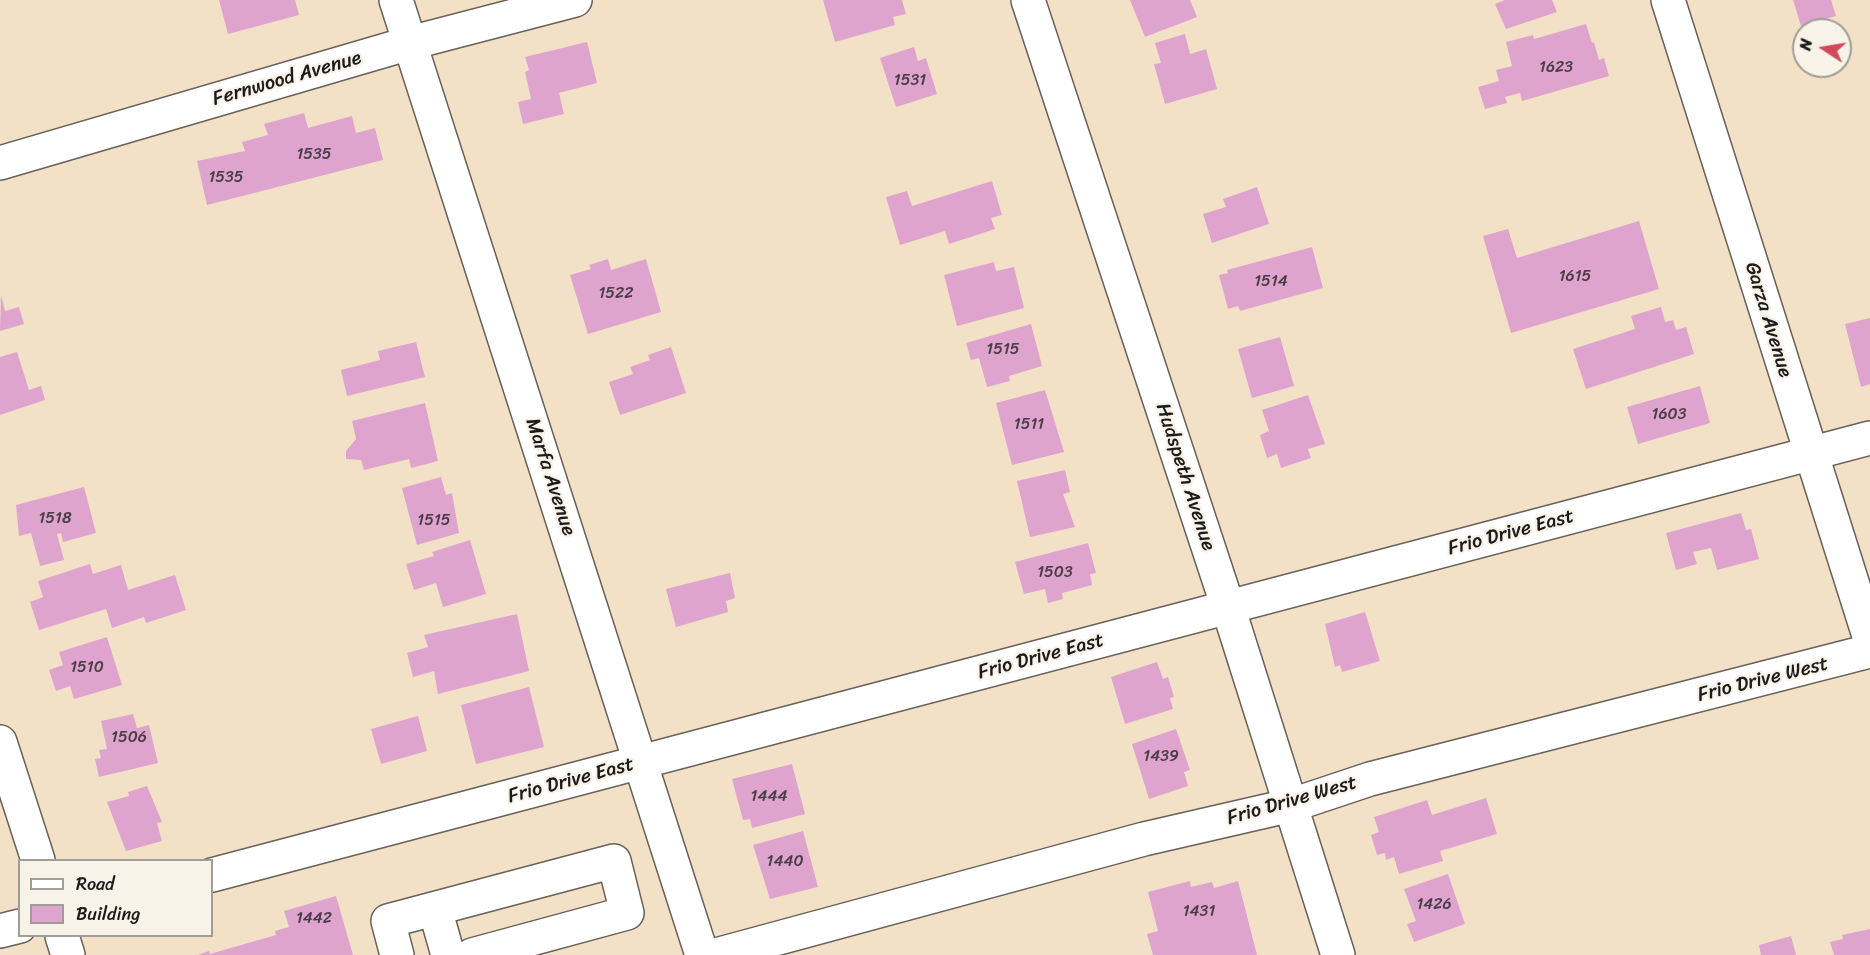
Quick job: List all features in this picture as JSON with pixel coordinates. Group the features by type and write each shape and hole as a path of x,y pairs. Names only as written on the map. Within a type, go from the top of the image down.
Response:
{"street":[{"name":"Marfa Avenue","path":"396,0 702,955"},
{"name":"Fernwood Avenue","path":"0,163 410,43 575,0"},
{"name":"Hudspeth Avenue","path":"1028,0 1292,805 1338,955"},
{"name":"Garza Avenue","path":"1668,0 1870,639"},
{"name":"Frio Drive East","path":"213,875 1870,438"},
{"name":"Frio Drive West","path":"716,955 1144,839 1292,805 1370,779 1870,651"},
{"path":"0,742 37,859"},
{"path":"397,955 388,921 614,861 627,913 472,955"},
{"path":"435,909 448,955"},
{"path":"0,931 18,926"},
{"path":"62,937 68,955"}],"building":[{"path":"219,0 295,0 299,15 228,34"},
{"path":"823,0 902,0 906,14 893,17 895,25 835,42"},
{"path":"1130,0 1190,0 1197,17 1145,37"},
{"path":"1505,0 1552,0 1557,12 1506,29 1495,4"},
{"path":"1793,0 1831,0 1836,16 1829,18 1799,18"},
{"path":"1586,24 1599,60 1604,58 1609,76 1522,101 1520,93 1505,97 1507,103 1485,109 1478,87 1499,81 1496,70 1512,66 1506,42 1533,35 1534,39"},
{"path":"1185,34 1190,54 1206,49 1217,89 1165,104 1154,64 1161,63 1155,43"},
{"path":"587,42 597,83 559,93 564,114 523,124 518,102 531,99 525,72 529,70 525,57"},
{"path":"914,47 918,61 926,58 937,94 896,107 880,58"},
{"path":"304,113 308,128 352,116 356,133 375,128 383,160 207,205 197,161 245,151 242,142 268,135 264,124"},
{"path":"992,181 1002,215 991,218 995,229 949,244 945,231 900,245 886,197 907,191 912,206"},
{"path":"1257,187 1269,224 1212,243 1203,214 1226,207 1223,199"},
{"path":"1639,221 1659,289 1511,333 1483,236 1508,229 1517,258"},
{"path":"1312,247 1323,288 1240,311 1238,306 1228,309 1219,275 1228,273 1227,270"},
{"path":"608,259 611,270 646,259 661,312 588,334 570,275 591,269 589,265"},
{"path":"994,262 996,271 1014,267 1024,308 957,326 944,275"},
{"path":"1,295 5,311 19,307 24,324 0,331"},
{"path":"1661,307 1665,322 1673,320 1676,330 1686,327 1694,354 1586,389 1573,349 1635,329 1631,316"},
{"path":"1870,318 1870,384 1861,387 1845,324"},
{"path":"1031,324 1042,366 1009,376 1010,381 987,387 979,358 971,360 966,343"},
{"path":"1280,337 1294,386 1252,398 1238,349"},
{"path":"416,342 425,377 347,396 341,370 380,360 378,351"},
{"path":"671,347 686,393 620,415 609,382 633,374 630,367 650,360 648,355"},
{"path":"17,352 29,390 41,386 45,400 0,415 0,357"},
{"path":"1700,386 1710,423 1638,444 1627,407"},
{"path":"1045,390 1064,452 1012,465 996,403"},
{"path":"1308,395 1325,444 1308,449 1311,458 1281,468 1277,454 1267,458 1260,435 1269,431 1262,410"},
{"path":"425,403 438,461 411,468 409,459 364,470 361,460 346,459 346,451 356,439 352,421"},
{"path":"1065,470 1070,492 1063,494 1075,527 1030,537 1017,481"},
{"path":"441,477 446,495 452,493 459,533 417,545 402,488"},
{"path":"84,487 96,533 63,542 61,533 57,534 64,560 40,566 31,533 19,536 16,505"},
{"path":"1741,513 1746,530 1751,529 1759,559 1717,570 1711,548 1693,552 1697,564 1676,570 1666,533"},
{"path":"470,540 486,594 443,607 436,583 414,590 406,564 434,556 432,552"},
{"path":"1088,543 1096,573 1090,574 1092,585 1062,593 1063,599 1048,603 1045,589 1024,594 1015,562"},
{"path":"90,564 93,574 121,565 128,590 175,575 186,610 146,623 144,617 112,628 106,609 39,630 30,602 43,597 38,581"},
{"path":"730,573 735,598 726,601 728,612 676,627 666,589"},
{"path":"1365,612 1380,661 1342,672 1340,665 1335,667 1325,624"},
{"path":"517,614 529,671 438,694 434,671 413,677 407,653 428,647 424,635"},
{"path":"107,637 122,685 74,699 70,686 56,691 49,670 63,665 59,652"},
{"path":"1157,662 1163,679 1168,677 1174,697 1170,698 1173,709 1125,724 1111,677"},
{"path":"529,687 544,747 476,764 461,705"},
{"path":"133,714 137,728 149,725 158,763 99,777 95,759 101,758 99,750 107,749 101,721"},
{"path":"418,716 427,751 381,764 371,729"},
{"path":"1176,729 1190,770 1184,772 1188,786 1149,799 1132,744"},
{"path":"792,764 805,814 752,828 750,819 743,820 732,779"},
{"path":"147,786 162,822 157,823 162,841 126,851 107,802 129,796 128,792"},
{"path":"1486,798 1497,834 1440,851 1443,861 1399,874 1394,857 1386,860 1385,853 1377,855 1371,835 1379,832 1374,817 1427,800 1432,815"},
{"path":"803,831 818,887 770,899 753,845"},
{"path":"1448,874 1465,924 1414,942 1407,924 1416,921 1404,889"},
{"path":"1190,881 1191,887 1212,882 1214,888 1238,881 1257,955 1153,955 1147,934 1158,931 1148,892"},
{"path":"336,896 353,955 198,955 209,951 210,954 276,935 275,931 289,927 284,911"},
{"path":"1870,929 1870,955 1834,955 1830,942 1843,939 1842,935"},
{"path":"1791,936 1796,955 1761,955 1759,945"}]}
